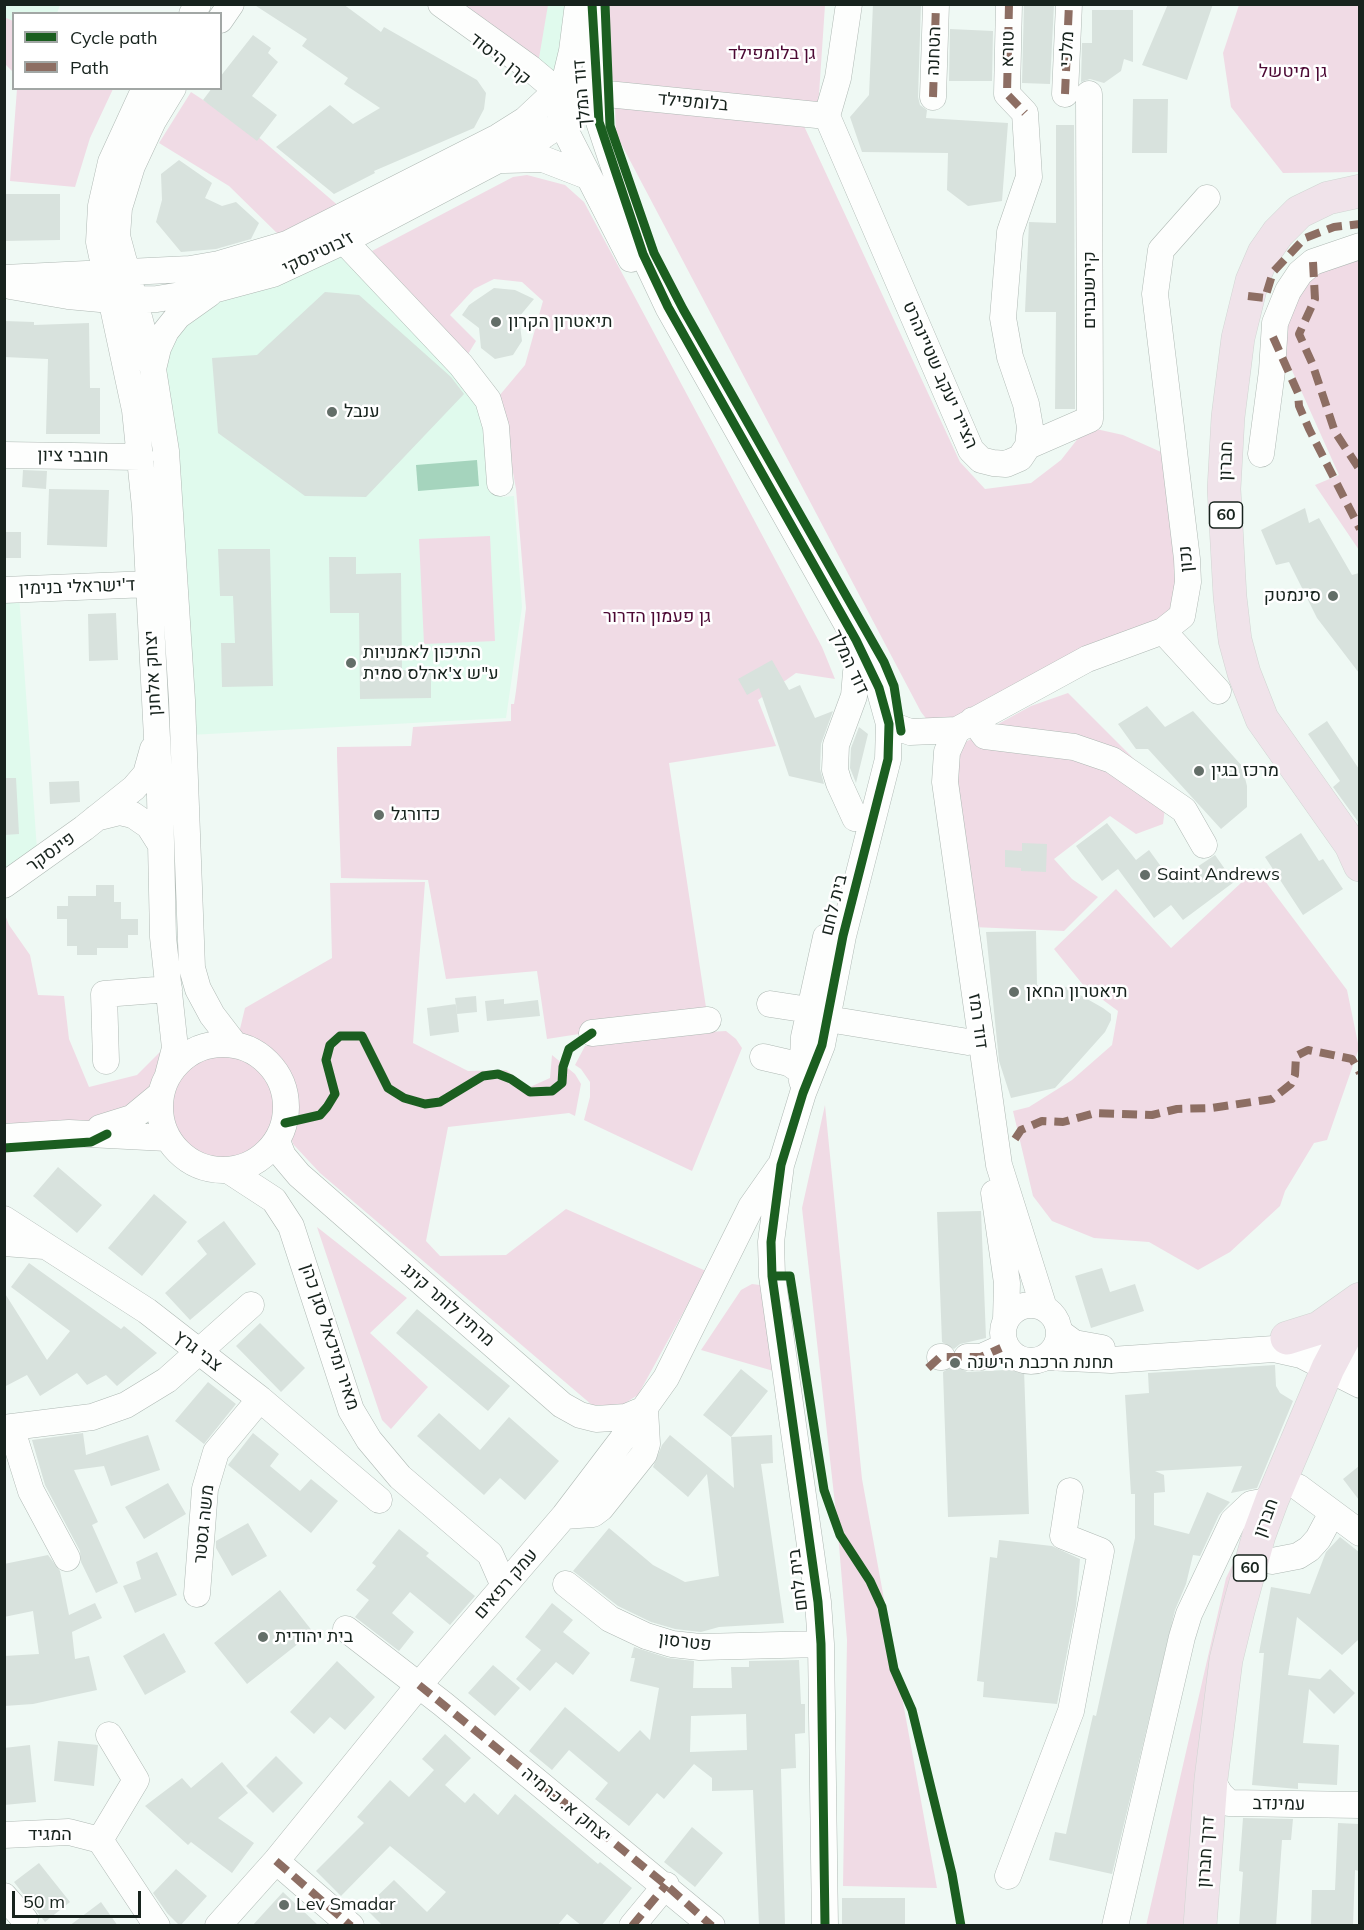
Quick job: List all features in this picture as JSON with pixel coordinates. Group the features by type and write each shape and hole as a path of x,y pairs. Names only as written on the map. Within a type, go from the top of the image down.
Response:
{"highway":[{"name":"חברון","path":"1359,191 1328,198 1299,212 1278,233 1264,254 1252,281 1238,338 1228,417 1224,489 1230,597 1235,640 1244,673 1262,719 1351,845 1359,865"},
{"path":"1287,1338 1319,1328 1359,1299"},
{"name":"חברון","path":"1220,1791 1226,1660 1259,1535 1285,1494 1350,1366 1359,1307"},
{"name":"חברון","path":"1220,1791 1247,1661 1272,1562 1285,1494"},
{"name":"דרך חברון","path":"1200,1926 1220,1791"},
{"name":"דרך חברון","path":"1220,1791 1221,1926"}],"street":[{"path":"222,17 231,4"},
{"name":"קרן היסוד","path":"427,4 525,75 556,89"},
{"path":"441,4 556,89"},
{"name":"דוד המלך","path":"578,4 570,66 556,89 602,134 634,231 655,280 856,640 879,688 882,724"},
{"name":"דוד המלך","path":"592,4 579,109 587,176 809,580 882,724"},
{"path":"827,116 838,78 849,4"},
{"name":"הטחנה","path":"933,97 936,4"},
{"name":"טורא","path":"1009,4 1007,94 1025,113 1029,177 1010,232 1004,318 1010,357 1026,404 1030,427 1028,446"},
{"name":"מלכי","path":"1069,4 1077,94"},
{"name":"בלומפילד","path":"556,89 575,86 579,109 827,116"},
{"name":"ז'בוטינסקי","path":"4,278 115,273 219,264 287,244 498,137 525,120 556,89"},
{"path":"58,274 83,259 92,246 99,227 111,162 144,90"},
{"path":"115,273 121,200 143,140 172,90"},
{"name":"קירשנבוים","path":"1028,446 1090,418 1077,94"},
{"name":"ז'בוטינסקי","path":"4,285 25,290 123,299 166,297 217,289 273,274 344,241 492,163 579,109"},
{"name":"הצייר יעקב שטיינהרט","path":"827,116 971,450 981,460 1006,464 1020,458 1028,446"},
{"path":"492,163 521,158 543,159 587,176"},
{"name":"נכון","path":"882,724 910,732 965,725 1087,659 1163,631 1182,616 1188,582 1155,294 1161,250 1206,198"},
{"path":"99,227 115,273"},
{"path":"344,241 461,365 488,400 496,427 500,483"},
{"path":"1262,454 1275,323 1288,291 1300,273 1313,262 1359,246"},
{"name":"יצחק אלחנן","path":"115,273 123,299 153,369 161,410 171,503 192,968 198,989 212,1015 236,1045"},
{"path":"153,369 158,348 166,331 178,316 217,289"},
{"name":"יצחק אלחנן","path":"123,299 128,370 141,457 161,845 163,937 175,1048 164,1084"},
{"name":"חובבי ציון","path":"4,455 141,457"},
{"name":"ד'ישראלי בנימין","path":"4,590 149,584"},
{"path":"1163,631 1218,691"},
{"path":"855,818 835,770 837,745 854,696 856,672"},
{"name":"בית לחם","path":"825,1926 821,1644 812,1556 772,1276 768,1212 776,1190 803,1083 818,1059 822,1014 855,818 882,724"},
{"name":"בית לחם","path":"822,1014 888,759 882,724"},
{"path":"965,725 985,736 1074,747 1112,760 1184,810 1204,845"},
{"name":"דוד רמז","path":"965,725 947,752 945,782 984,1123 1007,1283 1006,1320"},
{"name":"פינסקר","path":"4,885 96,818 146,774 156,736"},
{"name":"פינסקר","path":"96,818 120,812 133,815 149,826 161,845"},
{"path":"106,1061 104,994 169,989"},
{"path":"770,1004 822,1014 962,1033 974,1040"},
{"path":"592,1033 708,1020"},
{"name":"דוד רמז","path":"974,1040 999,1165 1044,1308"},
{"path":"69,1133 118,1124 145,1109 180,1060 197,1049 216,1044 236,1045 255,1052 271,1065 282,1082 287,1102 285,1123 277,1141 264,1156 247,1166 213,1170 193,1162 176,1149 167,1138 159,1109 164,1084"},
{"path":"764,1057 789,1063 803,1083"},
{"path":"4,1137 69,1133 167,1138"},
{"name":"מרתין לותר קינג","path":"277,1141 283,1156 299,1174 562,1405 580,1415 596,1419 626,1417 645,1409"},
{"name":"עמק רפאים","path":"218,1926 276,1861 419,1685 564,1516 645,1409 672,1368 757,1198 781,1165"},
{"name":"מאיר ומיכאל סגן כהן","path":"228,1170 274,1200 291,1226 351,1410 369,1440 400,1477 436,1511 482,1546 495,1562 504,1586"},
{"name":"צבי גרץ","path":"4,1219 147,1311 260,1399 379,1500"},
{"path":"730,1250 742,1243 771,1242"},
{"path":"4,1243 29,1243 50,1247"},
{"path":"67,1558 31,1491 8,1427 59,1422 109,1412 153,1390 199,1353 251,1305"},
{"path":"1047,1357 1057,1345 1059,1332 1054,1316 1044,1308 1022,1307 1006,1320 1004,1338 1011,1353 1027,1361 1047,1357 1111,1360 1274,1349 1350,1366"},
{"path":"1059,1332 1074,1343 1100,1348 1287,1338 1308,1341 1350,1366"},
{"path":"950,1357 981,1357 1000,1348"},
{"name":"משה גסטר","path":"198,1594 205,1489 216,1452 260,1399"},
{"path":"1008,1876 1071,1711 1101,1551 1063,1536 1070,1491"},
{"path":"1118,1918 1177,1655 1189,1614 1233,1521 1251,1504 1285,1494 1332,1513 1359,1533"},
{"path":"1272,1562 1299,1556 1309,1549 1318,1539 1332,1513"},
{"name":"פטרסון","path":"566,1584 610,1619 626,1628 672,1644 700,1647 821,1644"},
{"name":"יצחק א. כרמיה","path":"346,1629 419,1685 666,1885 712,1926"},
{"path":"109,1735 136,1780 100,1840 157,1926"},
{"name":"עמינדב","path":"1220,1791 1359,1805"},
{"name":"המגיד","path":"4,1835 69,1832 100,1840"},
{"path":"276,1861 351,1926"},
{"path":"632,1926 666,1885"},
{"path":"4,1896 25,1920"}],"shaded area":[{"path":"4,5 60,5 57,12 12,12 12,23 5,19"},
{"path":"441,5 578,5 561,84"},
{"path":"344,241 488,400 502,497 514,496 522,607 506,718 190,735 183,513 171,503 158,348 178,316"},
{"path":"477,460 479,486 418,491 416,465"},
{"path":"5,595 19,595 37,850 5,876"}],"green space":[{"path":"461,4 548,5 539,58 535,62"},
{"name":"גן בלומפילד","path":"609,5 825,5 818,109 617,89 610,73"},
{"name":"גן מיטשל","path":"1239,5 1359,5 1359,172 1283,173 1231,107 1223,53"},
{"path":"4,17 12,21 12,71 5,64"},
{"path":"17,90 113,90 90,138 75,187 10,181"},
{"path":"191,92 255,134 341,208 281,237 229,186 159,143"},
{"path":"615,107 804,126 960,462 985,489 1031,483 1061,460 1087,427 1123,435 1170,456 1182,543 1176,612 935,730 921,712 616,134"},
{"name":"גן פעמון הדרור","path":"527,175 565,185 584,202 822,647 835,679 796,673 758,700 776,746 669,763 707,1014 547,1039 537,971 446,979 428,880 341,878 337,756 337,747 411,746 413,727 511,721 511,704 514,704 526,608 516,489 499,396 525,365 543,301 522,282 494,279 474,289 450,315 476,341 465,359 372,251 513,177"},
{"path":"1359,257 1359,550 1315,485 1339,475 1281,346 1279,322 1304,275"},
{"path":"490,536 495,641 424,644 419,539"},
{"path":"1068,693 1167,792 1163,824 1136,834 1110,816 1054,859 1072,879 1098,897 1064,931 973,927 955,782 960,745 1031,706"},
{"path":"1256,869 1347,990 1359,1048 1327,1140 1314,1143 1285,1191 1280,1206 1230,1252 1198,1270 1149,1242 1094,1238 1052,1221 1033,1196 1013,1111 1029,1107 1072,1080 1112,1045 1118,1011 1084,986 1054,949 1116,889 1171,948"},
{"path":"425,882 413,1043 468,1071 506,1070 530,1087 550,1078 552,1055 575,1074 581,1084 575,1116 569,1113 448,1127 426,1241 440,1256 506,1255 566,1209 706,1271 638,1395 622,1405 592,1405 320,1173 293,1144 289,1130 292,1101 288,1079 276,1058 239,1033 245,1008 332,958 330,883"},
{"path":"4,912 9,925 30,955 38,995 64,996 69,1039 89,1087 137,1075 163,1049 158,1086 144,1102 95,1121 5,1129"},
{"path":"726,1031 742,1048 692,1171 584,1120 590,1097 590,1082 581,1069 575,1065 585,1046 674,1034"},
{"path":"223,1046 246,1051 257,1056 266,1064 274,1073 279,1084 284,1107 279,1130 274,1141 266,1150 257,1158 246,1163 223,1168 200,1163 189,1158 180,1150 172,1141 167,1130 162,1107 167,1084 172,1073 180,1064 189,1056 200,1051"},
{"path":"825,1105 862,1479 937,1888 843,1886 847,1640 837,1522 802,1208"},
{"path":"317,1227 407,1298 370,1333 428,1387 391,1429 382,1420"},
{"path":"752,1284 760,1285 777,1372 701,1350 741,1290"},
{"path":"1258,1513 1187,1925 1146,1926 1226,1578"}],"building":[{"path":"253,4 343,4 381,32 384,27 477,80 486,93 484,109 474,128 374,171 375,173 334,194 276,147 330,105 353,124 380,108 344,84 348,78 302,46 307,39"},
{"path":"873,4 921,4 918,97 920,105 927,110 926,118 1008,123 1002,201 968,206 947,190 948,153 862,152 850,117 869,95"},
{"path":"1024,4 1054,4 1050,84 1022,83"},
{"path":"1168,4 1213,4 1187,80 1142,65"},
{"path":"1092,10 1133,10 1133,62 1124,59 1121,71 1104,83 1090,79 1081,82 1082,43 1092,43"},
{"path":"950,29 993,31 992,81 949,81"},
{"path":"253,35 271,48 268,53 278,62 252,96 277,115 257,141 203,100 210,90 222,90 222,74"},
{"path":"1133,99 1168,99 1167,153 1132,153"},
{"path":"1056,125 1074,125 1075,409 1055,409 1056,312 1025,312 1029,222 1056,223"},
{"path":"179,160 212,183 205,198 222,206 236,202 259,223 251,239 216,249 181,252 156,222 162,200 161,174"},
{"path":"4,194 60,194 60,240 4,241"},
{"name":"תיאטרון הקרון","path":"494,288 515,290 534,299 519,317 522,341 513,355 495,359 481,348 479,328 462,315 469,305"},
{"name":"ענבל","path":"325,292 359,295 451,377 464,394 366,497 305,496 218,433 212,358 257,355"},
{"path":"4,321 34,322 34,325 89,323 90,388 100,388 100,434 46,434 48,359 4,357"},
{"path":"23,470 47,471 46,489 22,487"},
{"path":"49,489 109,490 107,547 47,545"},
{"name":"סינמטק","path":"1305,508 1309,523 1319,518 1352,575 1359,573 1359,673 1317,618 1289,562 1276,565 1261,530"},
{"path":"4,532 21,532 21,558 4,558"},
{"path":"218,549 270,549 273,686 222,687 221,643 235,643 233,596 220,596"},
{"path":"329,557 356,557 356,574 401,573 402,670 431,669 431,698 360,699 359,613 330,613"},
{"path":"116,613 118,660 89,661 88,614"},
{"path":"772,660 789,690 800,685 815,718 833,711 821,744 820,769 824,784 789,776 759,688 747,695 738,679"},
{"path":"1147,706 1165,727 1193,711 1242,766 1247,786 1247,807 1221,829 1148,749 1136,749 1118,724"},
{"path":"1327,721 1359,769 1359,823 1333,787 1340,781 1308,734"},
{"path":"859,727 868,734 856,783 850,768 851,748"},
{"path":"4,778 16,778 19,834 4,835"},
{"path":"79,781 80,802 50,804 49,782"},
{"name":"Saint Andrews","path":"1107,823 1136,860 1149,850 1173,883 1215,855 1234,882 1183,920 1171,905 1154,918 1118,869 1102,881 1076,846"},
{"path":"1301,833 1319,861 1323,859 1343,889 1303,915 1265,857"},
{"path":"1022,843 1047,844 1046,872 1021,871 1021,868 1005,867 1005,850 1022,851"},
{"path":"96,885 114,885 114,902 121,902 121,919 138,919 138,935 128,935 128,948 97,948 97,955 77,955 77,946 67,946 67,919 57,919 57,906 68,906 68,896 96,896"},
{"path":"1036,931 1037,985 1066,987 1103,1008 1111,1014 1111,1020 1105,1032 1055,1088 1011,1098 999,1061 986,932"},
{"path":"476,996 477,1012 457,1014 455,998"},
{"path":"504,999 504,1004 538,1000 540,1016 487,1021 485,1001"},
{"path":"456,1004 459,1032 430,1036 427,1008"},
{"path":"58,1167 102,1205 77,1233 33,1196"},
{"path":"154,1194 187,1222 142,1276 108,1248"},
{"path":"981,1211 986,1338 960,1344 954,1349 942,1342 937,1212"},
{"path":"224,1221 256,1264 190,1320 165,1293 207,1254 197,1241"},
{"path":"29,1263 121,1329 124,1326 157,1353 117,1386 106,1375 87,1385 77,1373 40,1396 27,1375 4,1387 4,1292 47,1360 70,1331 11,1287"},
{"path":"1102,1268 1110,1292 1135,1284 1144,1311 1091,1328 1075,1276"},
{"path":"417,1309 510,1386 488,1411 396,1333"},
{"path":"260,1323 305,1368 281,1392 236,1346"},
{"name":"תחנת הרכבת הישנה","path":"954,1365 967,1372 1024,1369 1029,1514 948,1517 943,1372"},
{"path":"1275,1365 1276,1386 1280,1393 1293,1401 1257,1488 1231,1493 1242,1466 1155,1471 1164,1475 1165,1492 1154,1493 1154,1525 1189,1534 1207,1492 1230,1502 1219,1515 1200,1556 1193,1555 1186,1584 1175,1610 1112,1874 1049,1860 1055,1832 1066,1834 1093,1715 1096,1716 1135,1538 1135,1494 1131,1494 1125,1395 1149,1393 1148,1373"},
{"path":"741,1369 768,1391 731,1437 703,1415"},
{"path":"208,1382 236,1404 204,1444 175,1421"},
{"path":"439,1413 480,1450 509,1417 559,1461 525,1500 500,1478 484,1495 417,1436"},
{"path":"83,1433 86,1455 148,1435 160,1470 111,1486 104,1466 74,1470 98,1522 92,1525 118,1583 96,1593 81,1562 80,1551 45,1485 32,1440"},
{"path":"253,1433 279,1454 270,1466 300,1491 311,1479 338,1501 311,1533 228,1465"},
{"path":"670,1435 734,1488 731,1437 772,1435 773,1463 761,1464 784,1623 719,1627 701,1632 675,1629 651,1622 618,1606 573,1571 609,1528 653,1565 685,1582 719,1576 707,1474 688,1497 653,1467 662,1445"},
{"path":"1359,1466 1359,1500 1343,1479"},
{"path":"168,1483 186,1514 144,1539 125,1507"},
{"path":"248,1523 267,1556 232,1576 216,1548 216,1541"},
{"path":"399,1529 429,1553 426,1556 475,1596 450,1625 410,1592 392,1613 414,1632 399,1651 355,1617 369,1600 356,1590 376,1566 372,1563"},
{"path":"1340,1537 1359,1552 1359,1639 1342,1655 1297,1617 1288,1675 1320,1679 1330,1669 1355,1693 1334,1714 1309,1689 1303,1743 1339,1745 1337,1785 1298,1783 1298,1789 1252,1785 1264,1653 1259,1653 1271,1587 1310,1594 1326,1552"},
{"path":"999,1540 1052,1546 1080,1559 1076,1606 1057,1704 983,1697 984,1682 977,1681 990,1557 997,1558"},
{"path":"157,1552 177,1595 135,1613 123,1586 141,1579 136,1562"},
{"path":"48,1555 60,1571 69,1615 95,1603 102,1618 72,1632 75,1659 89,1656 97,1690 33,1704 4,1706 4,1656 39,1654 33,1611 4,1617 4,1564"},
{"name":"בית יהודית","path":"280,1590 313,1632 247,1684 214,1643"},
{"path":"552,1603 573,1620 563,1632 590,1653 573,1675 556,1662 530,1691 516,1679 541,1650 525,1637"},
{"path":"164,1633 186,1672 145,1695 123,1656"},
{"path":"634,1647 668,1658 694,1661 693,1688 732,1688 731,1667 749,1667 749,1661 799,1660 801,1704 805,1704 805,1733 795,1734 796,1768 781,1769 785,1926 759,1926 753,1790 712,1791 712,1778 694,1764 664,1799 657,1793 629,1826 595,1799 608,1783 569,1750 552,1770 529,1751 565,1707 619,1752 640,1730 650,1740 659,1688 630,1681 635,1658 631,1658","holes":["746,1714 747,1750 690,1752 691,1716"]},
{"path":"337,1661 375,1697 345,1730 330,1717 314,1734 290,1712"},
{"path":"493,1665 520,1688 495,1716 468,1693"},
{"path":"445,1734 471,1758 445,1785 465,1803 474,1793 498,1815 515,1794 598,1864 600,1862 632,1888 601,1926 582,1926 567,1914 557,1926 383,1926 365,1908 394,1880 427,1912 446,1892 390,1846 341,1896 316,1871 364,1823 357,1817 390,1780 409,1797 434,1770 422,1759"},
{"path":"58,1741 98,1745 94,1786 54,1781"},
{"path":"30,1745 36,1802 4,1805 4,1748"},
{"path":"276,1756 303,1783 273,1813 246,1786"},
{"path":"222,1762 248,1793 218,1818 254,1843 232,1873 191,1842 188,1845 145,1806 182,1778 191,1788"},
{"path":"1243,1818 1293,1819 1291,1840 1282,1840 1276,1926 1239,1926 1243,1872 1239,1871"},
{"path":"1338,1823 1359,1824 1359,1871 1355,1870 1353,1926 1311,1926 1312,1890 1335,1890"},
{"path":"692,1827 723,1853 695,1887 664,1862"},
{"path":"39,1863 70,1902 45,1922 14,1882"},
{"path":"176,1869 207,1896 180,1926 167,1913 153,1893"},
{"name":"Lev Smadar","path":"283,1892 319,1926 252,1926"},
{"path":"842,1898 905,1898 905,1926 842,1926"},
{"path":"101,1902 118,1926 69,1926"}],"marked path":[{"path":"933,97 936,4"},
{"path":"1009,4 1007,94 1025,113"},
{"path":"1065,94 1069,4"},
{"path":"1248,296 1265,298 1273,272 1305,238 1334,227 1360,224"},
{"path":"1313,262 1315,299 1299,334 1312,363 1335,432 1360,470"},
{"path":"1273,337 1298,393 1299,406 1309,429 1360,529"},
{"path":"1015,1139 1021,1130 1042,1121 1063,1122 1095,1113 1152,1115 1177,1109 1212,1108 1272,1099 1291,1084 1295,1075 1296,1056 1308,1050 1352,1059 1360,1073"},
{"path":"928,1368 940,1357 981,1357 1001,1348"},
{"path":"419,1685 666,1885 712,1926"},
{"path":"276,1861 351,1926"},
{"path":"632,1926 666,1885"}],"cycle path":[{"path":"592,4 599,122 643,254 668,307 856,640 879,688 889,724 888,759 843,936 822,1045 803,1093 781,1165 771,1242 772,1276 818,1602 821,1644 825,1926"},
{"path":"605,4 610,126 654,253 683,309 884,662 894,686 901,731"},
{"path":"285,1123 320,1115 327,1107 335,1094 326,1060 330,1045 340,1036 362,1036 388,1088 404,1098 425,1104 440,1102 483,1076 498,1074 511,1079 530,1092 552,1091 562,1083 563,1067 569,1049 592,1033"},
{"path":"4,1148 91,1142 107,1134"},
{"path":"772,1276 790,1276 824,1490 840,1535 870,1581 882,1607 894,1669 912,1710 952,1874 961,1926"}],"place":[{"name":"תיאטרון הקרון","path":"496,322"},
{"name":"ענבל","path":"332,412"},
{"name":"סינמטק","path":"1333,596"},
{"name":"התיכון לאמנויות ע\"ש צ'ארלס סמית","path":"351,663"},
{"name":"מרכז בגין","path":"1199,771"},
{"name":"כדורגל","path":"379,815"},
{"name":"Saint Andrews","path":"1145,875"},
{"name":"תיאטרון החאן","path":"1014,992"},
{"name":"תחנת הרכבת הישנה","path":"955,1363"},
{"name":"בית יהודית","path":"263,1637"},
{"name":"Lev Smadar","path":"284,1905"}]}
